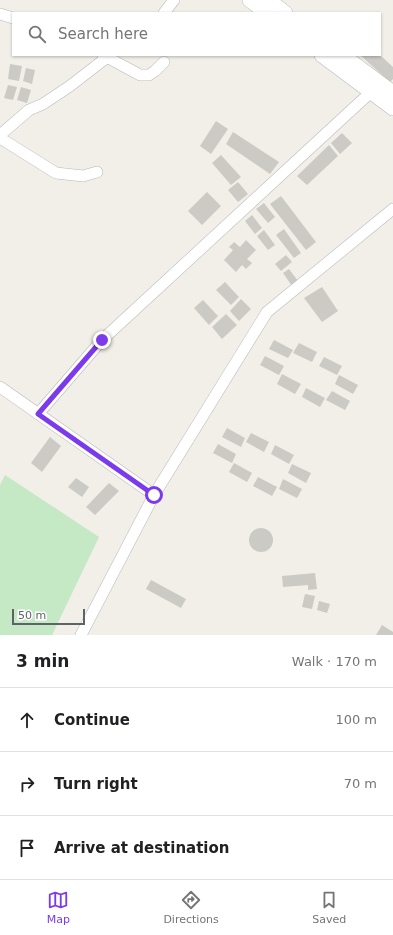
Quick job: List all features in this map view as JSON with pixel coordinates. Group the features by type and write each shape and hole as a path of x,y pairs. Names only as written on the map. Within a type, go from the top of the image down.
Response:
{"main road":[{"path":"250,0 266,12"},
{"path":"268,0 284,12"},
{"path":"323,56 393,108"},
{"path":"343,56 393,93"}],"street":[{"path":"165,12 174,0"},
{"path":"0,14 12,18"},
{"path":"0,135 28,110 43,104 70,86 107,56 140,75 149,75 164,62"},
{"path":"38,414 102,340 371,92"},
{"path":"0,138 56,173 83,176 97,172"},
{"path":"81,635 154,495 267,312 393,210"},
{"path":"0,387 154,495"}],"green space":[{"path":"5,475 99,537 52,635 0,635 0,485"}],"building":[{"path":"361,56 381,56 393,67 393,79 390,82"},
{"path":"10,64 22,66 19,81 8,79"},
{"path":"26,68 35,70 32,84 23,81"},
{"path":"8,85 17,87 13,100 4,98"},
{"path":"21,87 31,90 27,103 17,100"},
{"path":"216,121 228,129 211,154 200,146"},
{"path":"233,132 279,162 270,174 226,144"},
{"path":"342,133 352,143 340,154 331,143"},
{"path":"329,145 338,156 307,185 297,176"},
{"path":"221,155 241,177 231,185 212,163"},
{"path":"238,182 248,194 238,202 228,190"},
{"path":"207,192 221,206 202,225 188,211"},
{"path":"281,196 316,242 306,250 270,204"},
{"path":"264,203 275,217 268,223 256,209"},
{"path":"252,215 262,228 255,234 245,221"},
{"path":"284,229 301,253 294,258 276,235"},
{"path":"264,230 275,245 268,250 257,236"},
{"path":"246,240 256,250 247,259 252,263 246,269 242,265 236,272 224,260 233,250 229,247 234,242 240,247"},
{"path":"286,255 292,262 281,271 275,264"},
{"path":"289,269 298,281 292,286 283,273"},
{"path":"225,282 239,297 231,305 216,290"},
{"path":"322,287 338,311 322,322 304,298"},
{"path":"241,299 251,309 239,321 230,311"},
{"path":"203,300 218,316 209,325 194,308"},
{"path":"226,314 237,325 222,339 212,327"},
{"path":"274,340 293,350 288,358 269,349"},
{"path":"299,343 317,352 312,362 293,353"},
{"path":"265,356 284,366 279,375 260,365"},
{"path":"324,357 342,366 337,375 319,366"},
{"path":"282,374 301,384 295,394 277,384"},
{"path":"339,375 358,385 353,394 335,384"},
{"path":"306,388 325,398 320,407 302,397"},
{"path":"332,391 350,401 345,410 326,400"},
{"path":"227,428 245,438 241,447 222,437"},
{"path":"251,433 269,442 264,452 246,442"},
{"path":"50,437 61,446 42,472 31,463"},
{"path":"218,444 236,454 232,463 213,453"},
{"path":"275,445 294,455 289,464 271,454"},
{"path":"234,463 252,473 247,482 229,472"},
{"path":"292,464 311,473 306,483 288,473"},
{"path":"258,477 277,487 272,496 253,486"},
{"path":"76,478 89,487 82,497 68,487"},
{"path":"283,479 302,489 297,498 279,489"},
{"path":"109,483 119,491 95,515 86,507"},
{"path":"261,528 266,529 272,535 272,545 266,551 261,552 256,551 250,545 249,540 250,535 256,529"},
{"path":"315,573 317,589 308,590 308,585 283,587 282,576"},
{"path":"151,580 186,599 181,608 146,589"},
{"path":"305,594 315,596 312,609 302,607"},
{"path":"319,601 330,604 327,613 317,610"},
{"path":"382,625 393,632 393,635 376,635"}],"route":[{"path":"102,340 38,414 154,495"}]}
